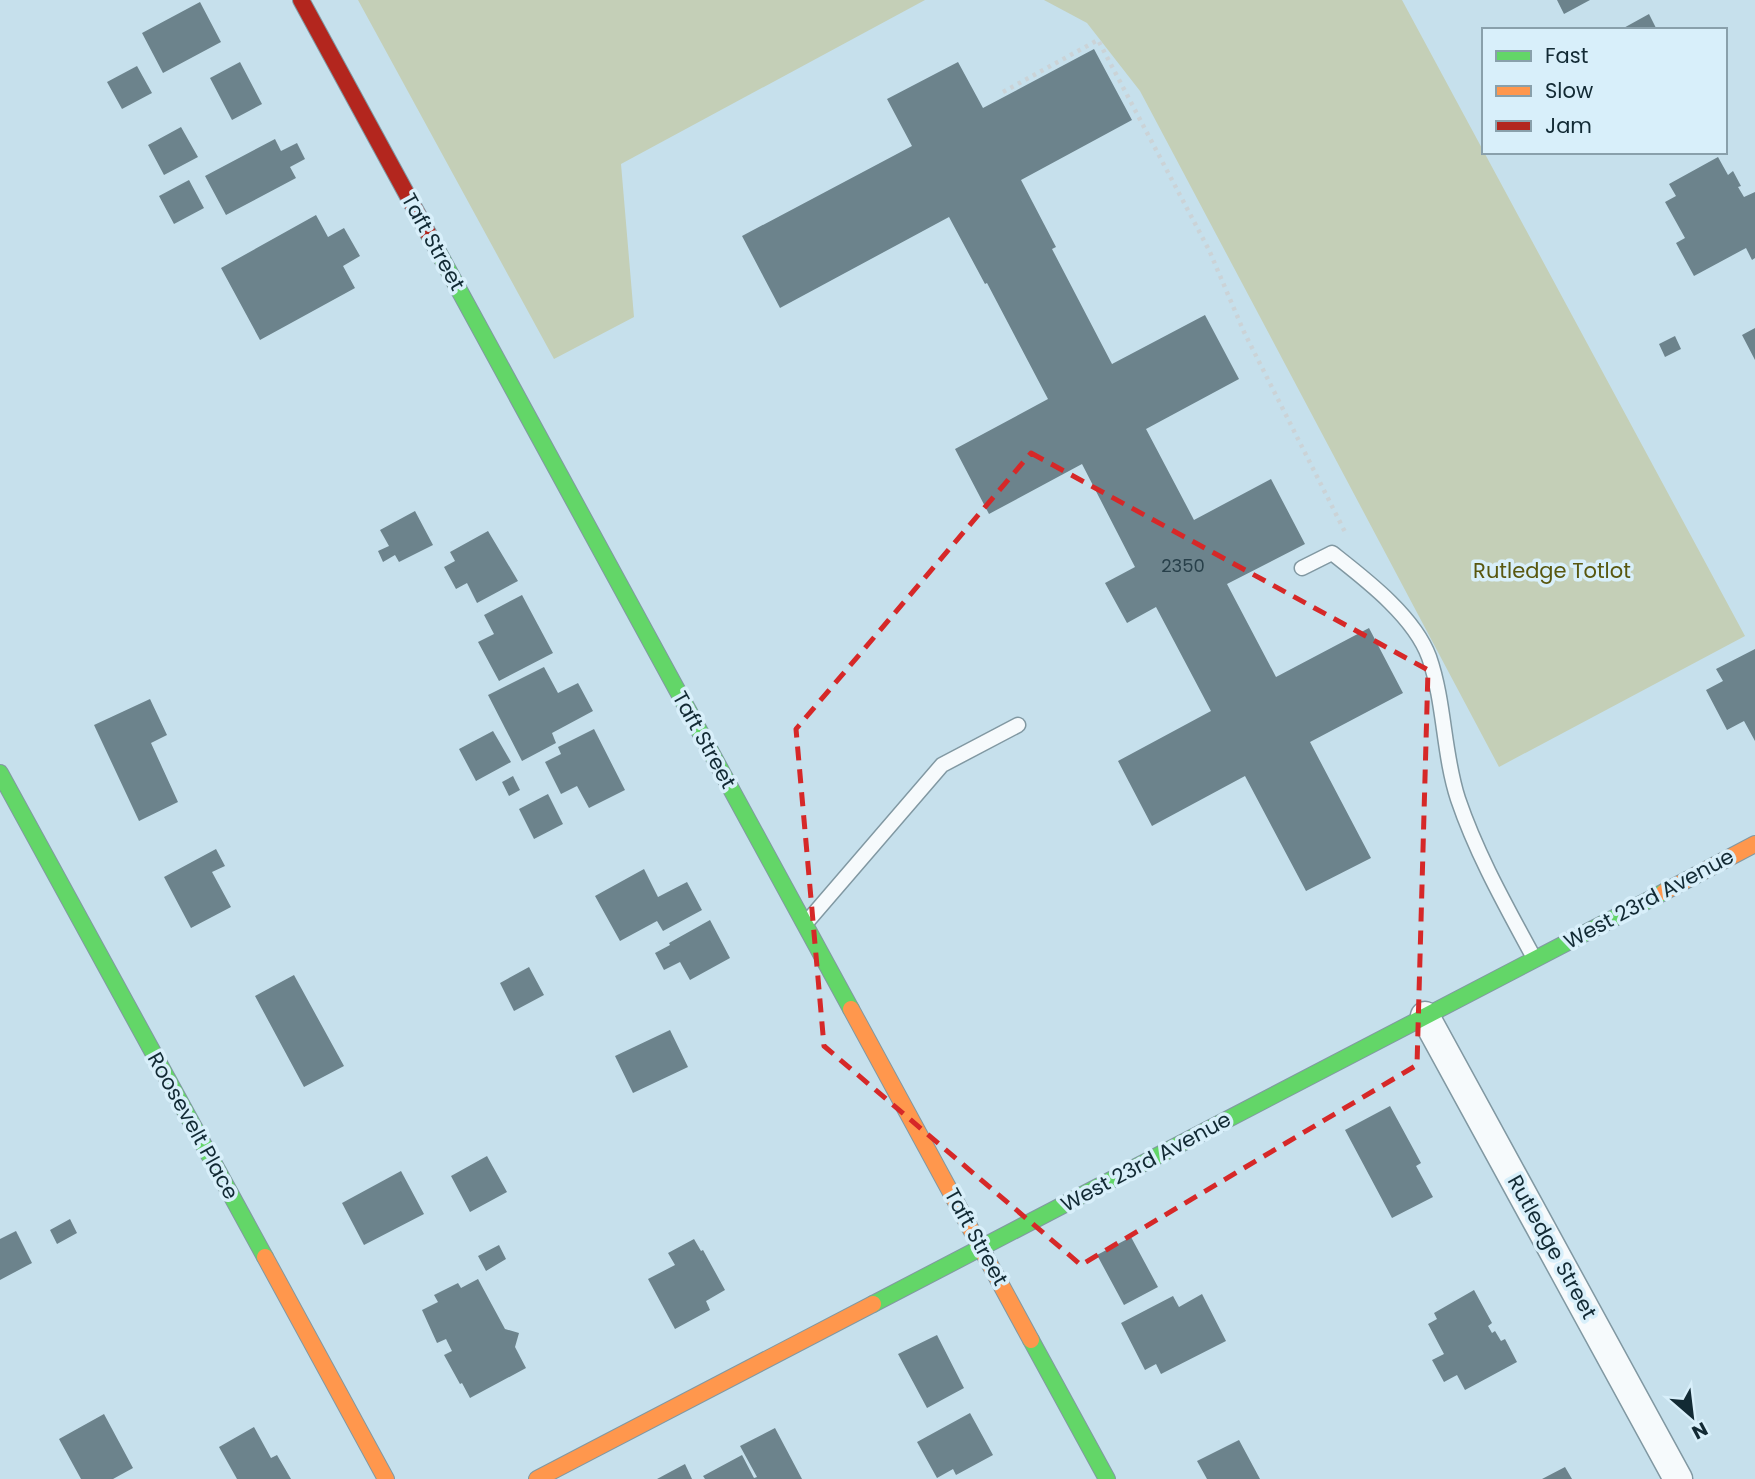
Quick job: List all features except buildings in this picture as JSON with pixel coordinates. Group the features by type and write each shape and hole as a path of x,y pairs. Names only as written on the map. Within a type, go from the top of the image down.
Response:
{"street":[{"name":"Taft Street","path":"301,0 1107,1479"},
{"name":"Roosevelt Place","path":"0,773 386,1479"},
{"name":"West 23rd Avenue","path":"539,1479 1755,844"},
{"name":"Rutledge Street","path":"1425,1016 1678,1479"}],"lane":[{"path":"1302,568 1332,553 1371,583 1420,639 1433,671 1447,759 1458,797 1491,876 1535,959"},
{"path":"805,924 942,765 1018,725"}],"path":[{"path":"1003,92 1098,40 1209,250 1244,332 1346,534"}],"highlighted area":[{"path":"1031,453 1428,670 1417,1065 1081,1265 824,1046 796,729"}],"green space":[{"path":"358,0 925,0 621,164 634,317 554,359"},
{"name":"Rutledge Totlot","path":"1044,0 1402,0 1482,148 1482,154 1485,154 1745,636 1499,767 1140,91 1087,23"}],"traffic: fast":[{"path":"429,235 851,1009"},
{"path":"0,773 265,1257"},
{"path":"873,1304 1664,892"},
{"path":"1031,1340 1107,1479"}],"traffic: slow":[{"path":"1664,892 1755,844"},
{"path":"851,1009 1031,1340"},
{"path":"265,1257 386,1479"},
{"path":"537,1479 873,1304"}],"traffic: jam":[{"path":"301,0 429,235"}]}
